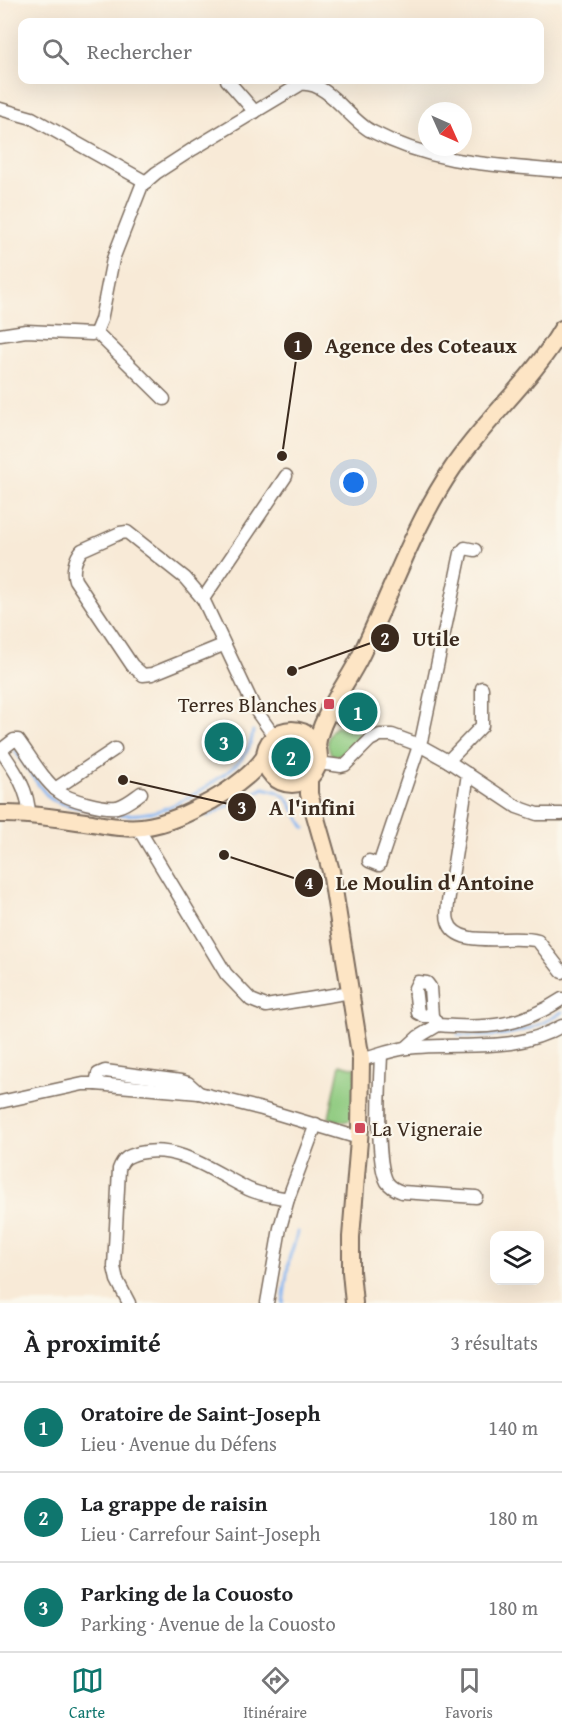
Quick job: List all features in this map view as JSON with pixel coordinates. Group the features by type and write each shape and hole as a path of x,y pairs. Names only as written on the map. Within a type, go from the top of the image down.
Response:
{"main road":[{"path":"354,1303 351,1237 359,1138 361,1060 332,871 309,794 309,778 318,754 319,732 329,708 360,658 419,525 468,446 529,376 562,329"},
{"path":"322,836 299,797 265,765 264,758 266,747 274,736 283,731 296,730 308,725 329,708"},
{"path":"296,730 309,735 318,754"},
{"path":"0,814 29,815 138,828 169,821 192,811 224,793 254,770 264,758"},
{"path":"224,793 281,781 296,784 309,778"}],"street":[{"path":"231,84 255,112"},
{"path":"96,332 102,320 113,260 138,191 146,182 184,155 299,84"},
{"path":"312,84 327,93 368,130 428,153 475,164 562,171"},
{"path":"0,109 32,118 146,182"},
{"path":"0,335 26,331 96,332"},
{"path":"96,332 164,399"},
{"path":"203,599 286,476"},
{"path":"224,645 147,675 137,672 75,580 73,572 78,554 120,532 129,533 185,578 203,599 255,709 274,736"},
{"path":"369,861 379,865 419,745 461,553 465,548 475,550"},
{"path":"448,760 481,729 483,688"},
{"path":"329,708 342,719 349,721"},
{"path":"318,754 341,766 345,765 365,744 380,735 392,735 419,745 448,760 504,800 522,809 541,814 562,814"},
{"path":"29,815 27,796 16,773 0,750 14,740 18,740 56,789 66,796 110,807 123,805 141,793"},
{"path":"56,789 115,749"},
{"path":"468,774 448,902 447,915 450,926 457,934 470,938 538,941 562,972"},
{"path":"138,828 226,974 250,1000 266,1006 351,992"},
{"path":"435,1021 430,987 424,982 418,982 415,988 418,1013 435,1021 470,1027 505,1025 541,1012 562,999"},
{"path":"406,1048 435,1021"},
{"path":"361,1060 406,1048 496,1045 528,1041 562,1026"},
{"path":"381,1055 379,1130 387,1182 395,1190 402,1192 476,1197"},
{"path":"0,1102 75,1085 96,1083 199,1093 316,1124 359,1138"},
{"path":"267,1303 280,1228 288,1199 316,1124"},
{"path":"129,1303 117,1280 114,1267 119,1169 123,1160 129,1156 149,1151 170,1152 196,1161 247,1188 288,1199"}],"green space":[{"path":"337,726 361,732 351,750 343,755 332,755 328,743 331,732"},
{"path":"293,737 307,743 313,757 307,771 293,777 279,771 273,757 279,743"},
{"path":"340,1064 356,1068 357,1116 344,1122 329,1118"}],"waterway":[{"path":"15,751 51,799 66,805 102,812 120,815 137,814 153,812 184,800 223,775 241,760 249,747 253,731"},
{"path":"208,816 264,788 278,792 287,798 305,828"},
{"path":"458,1035 485,1036 512,1033 538,1025 562,1012"},
{"path":"283,1303 289,1259 298,1232"}],"place":[{"name":"Agence des Coteaux","path":"282,456"},
{"name":"Utile","path":"292,671"},
{"name":"Terres Blanches","path":"329,704"},
{"name":"Oratoire de Saint-Joseph","path":"358,712"},
{"name":"Parking de la Couosto","path":"224,742"},
{"name":"La grappe de raisin","path":"291,757"},
{"name":"A l'infini","path":"123,780"},
{"name":"Le Moulin d'Antoine","path":"224,855"},
{"name":"La Vigneraie","path":"360,1128"}]}
